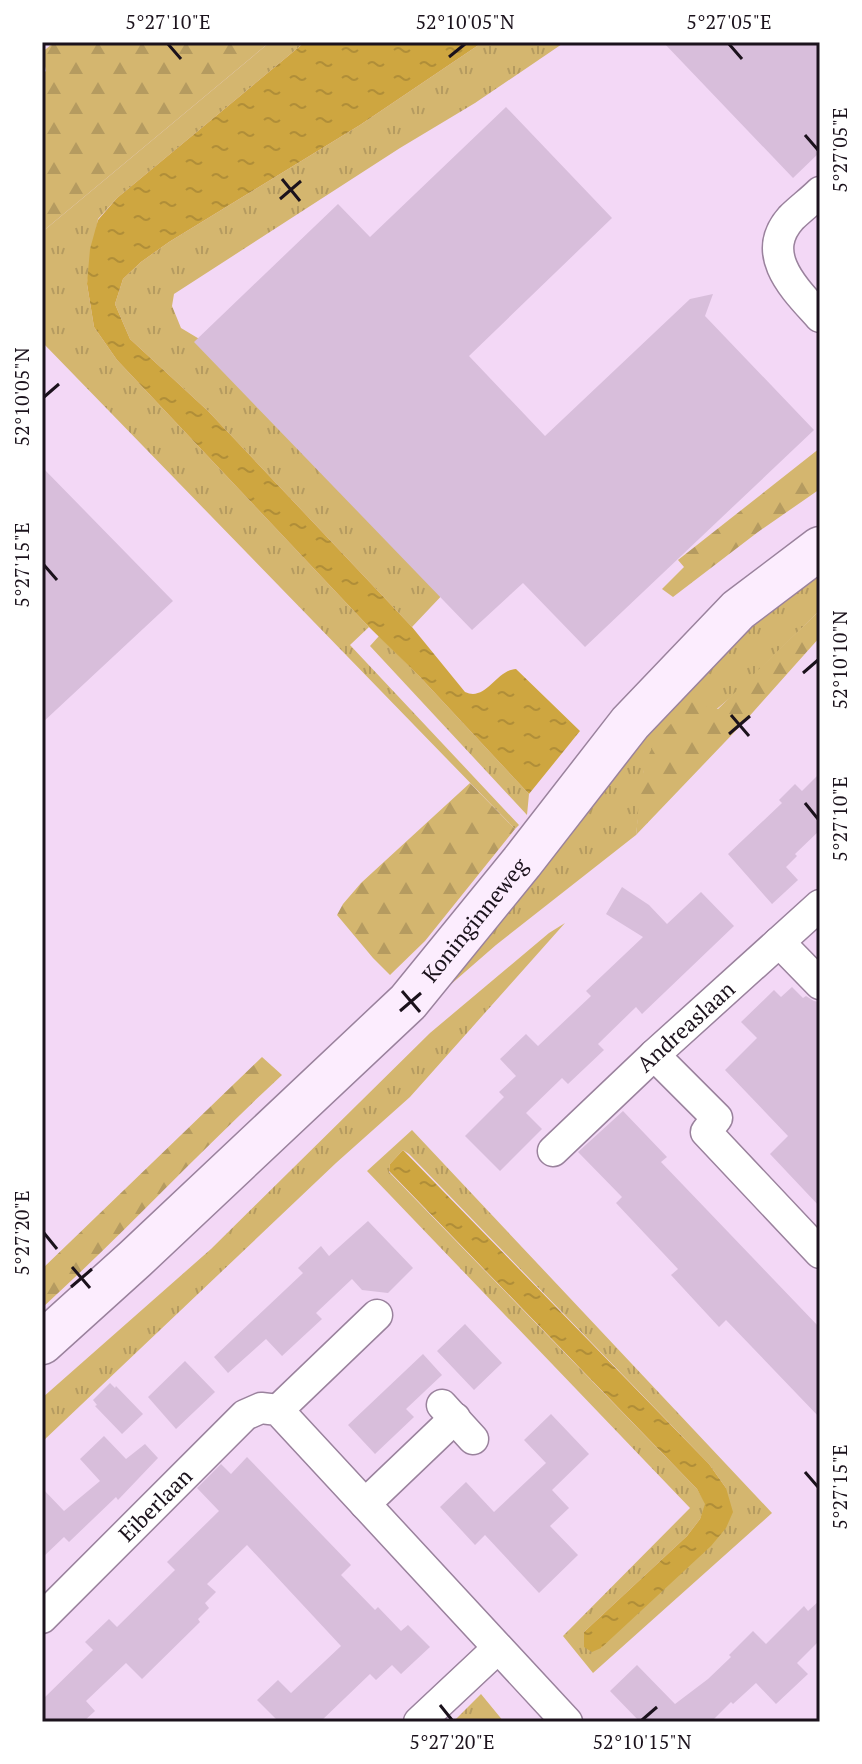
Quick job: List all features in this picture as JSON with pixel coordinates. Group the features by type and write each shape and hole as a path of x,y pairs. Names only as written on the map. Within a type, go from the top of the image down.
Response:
{"main road":[{"name":"Koninginneweg","path":"42,1343 408,1002 630,723 738,610 820,548"}],"street":[{"path":"820,192 782,231 778,249 781,266 790,284 820,317"},
{"name":"Andreaslaan","path":"553,1151 820,905"},
{"path":"779,942 820,984"},
{"path":"654,1055 717,1118 706,1132 820,1253"},
{"path":"377,1315 278,1410 567,1722"},
{"name":"Eiberlaan","path":"42,1618 245,1415 261,1408 278,1410"},
{"path":"365,1504 457,1421"},
{"path":"419,1722 498,1648"}],"green space":[{"path":"55,42 270,42 42,232 42,74 46,71 42,52"},
{"path":"270,42 305,42 117,198 98,219 87,284 94,327 117,360 369,627 350,645 519,825 515,829 42,342 42,232"},
{"path":"483,42 565,42 475,103 174,294 172,306 181,328 206,343 447,590 412,627 208,411 130,339 115,304 123,279 169,242 360,125"},
{"path":"820,448 820,489 673,597 662,589 684,567 678,560"},
{"path":"820,561 820,610 737,692 644,770 636,835 496,945 403,1026 649,722"},
{"path":"820,610 820,637 636,835 644,771 650,752 664,732 691,702 718,709"},
{"path":"379,636 529,794 527,815 370,646"},
{"path":"470,783 515,829 425,941 390,975 337,915 361,883"},
{"path":"565,923 410,1097 336,1163 42,1442 42,1398 211,1249 430,1033"},
{"path":"262,1057 282,1075 42,1308 42,1269"},
{"path":"412,1130 772,1513 593,1673 563,1636 690,1508 367,1171","holes":["403,1150 709,1464 726,1488 601,1648 584,1632 687,1536 700,1519 706,1504 697,1489 389,1172 390,1164"]},
{"path":"481,1694 504,1722 453,1722"}],"water":[{"path":"305,42 483,42 360,125 169,242 123,279 115,304 130,339 208,411 412,627 465,692 479,693 503,674 516,669 580,731 529,794 117,360 94,327 87,284 90,249 98,220 117,198"},
{"path":"403,1150 709,1464 726,1488 733,1512 726,1528 711,1546 601,1648 592,1652 584,1647 584,1632 687,1536 700,1519 705,1504 697,1489 389,1171 390,1164"}],"building":[{"path":"663,42 820,42 820,152 793,178"},
{"path":"506,107 612,218 469,356 545,436 690,299 713,294 705,316 814,430 585,647 523,583 472,630 194,342 338,204 370,237"},
{"path":"42,467 173,601 42,723"},
{"path":"820,773 820,830 786,867 798,880 772,904 728,854 782,803 779,800 795,784 802,791"},
{"path":"622,887 649,905 667,924 701,892 734,926 642,1014 636,1007 598,1044 604,1050 568,1084 562,1078 526,1113 542,1129 500,1171 465,1136 504,1097 499,1092 516,1076 500,1059 526,1034 538,1046 591,996 586,991 643,937 606,914"},
{"path":"792,987 803,998 806,996 820,1002 820,1207 770,1154 788,1136 725,1070 757,1038 741,1022 774,990 781,997"},
{"path":"623,1111 667,1157 661,1162 820,1328 820,1418 726,1320 719,1327 671,1275 678,1269 616,1203 622,1197 578,1152"},
{"path":"368,1221 413,1268 388,1293 362,1290 352,1279 316,1313 322,1319 282,1356 266,1339 228,1373 214,1357 303,1273 298,1268 321,1246 329,1256"},
{"path":"465,1324 502,1363 474,1390 437,1351"},
{"path":"423,1354 442,1375 406,1409 414,1417 375,1454 348,1425"},
{"path":"185,1361 215,1392 176,1429 148,1397"},
{"path":"110,1383 143,1414 122,1434 93,1400"},
{"path":"551,1414 589,1454 552,1490 569,1508 550,1526 578,1555 539,1593 485,1535 475,1545 440,1507 466,1482 494,1512 546,1463 524,1440"},
{"path":"104,1436 126,1459 145,1444 158,1458 118,1500 116,1497 69,1542 64,1537 42,1558 42,1488 64,1511 100,1481 80,1459"},
{"path":"247,1457 351,1565 341,1575 375,1610 378,1607 401,1631 408,1625 430,1647 401,1674 392,1665 376,1680 370,1674 320,1722 279,1722 257,1700 278,1680 291,1693 341,1646 247,1545 207,1584 216,1592 205,1603 209,1608 198,1619 200,1622 142,1679 126,1663 86,1701 95,1711 83,1722 42,1722 42,1700 93,1650 85,1642 109,1619 117,1627 175,1570 167,1562 219,1511 197,1488 221,1464 231,1474"},
{"path":"820,1600 820,1640 797,1663 808,1674 776,1704 756,1683 711,1722 640,1722 610,1691 637,1665 675,1704 708,1679 753,1631 766,1644 804,1606 808,1611"}]}
